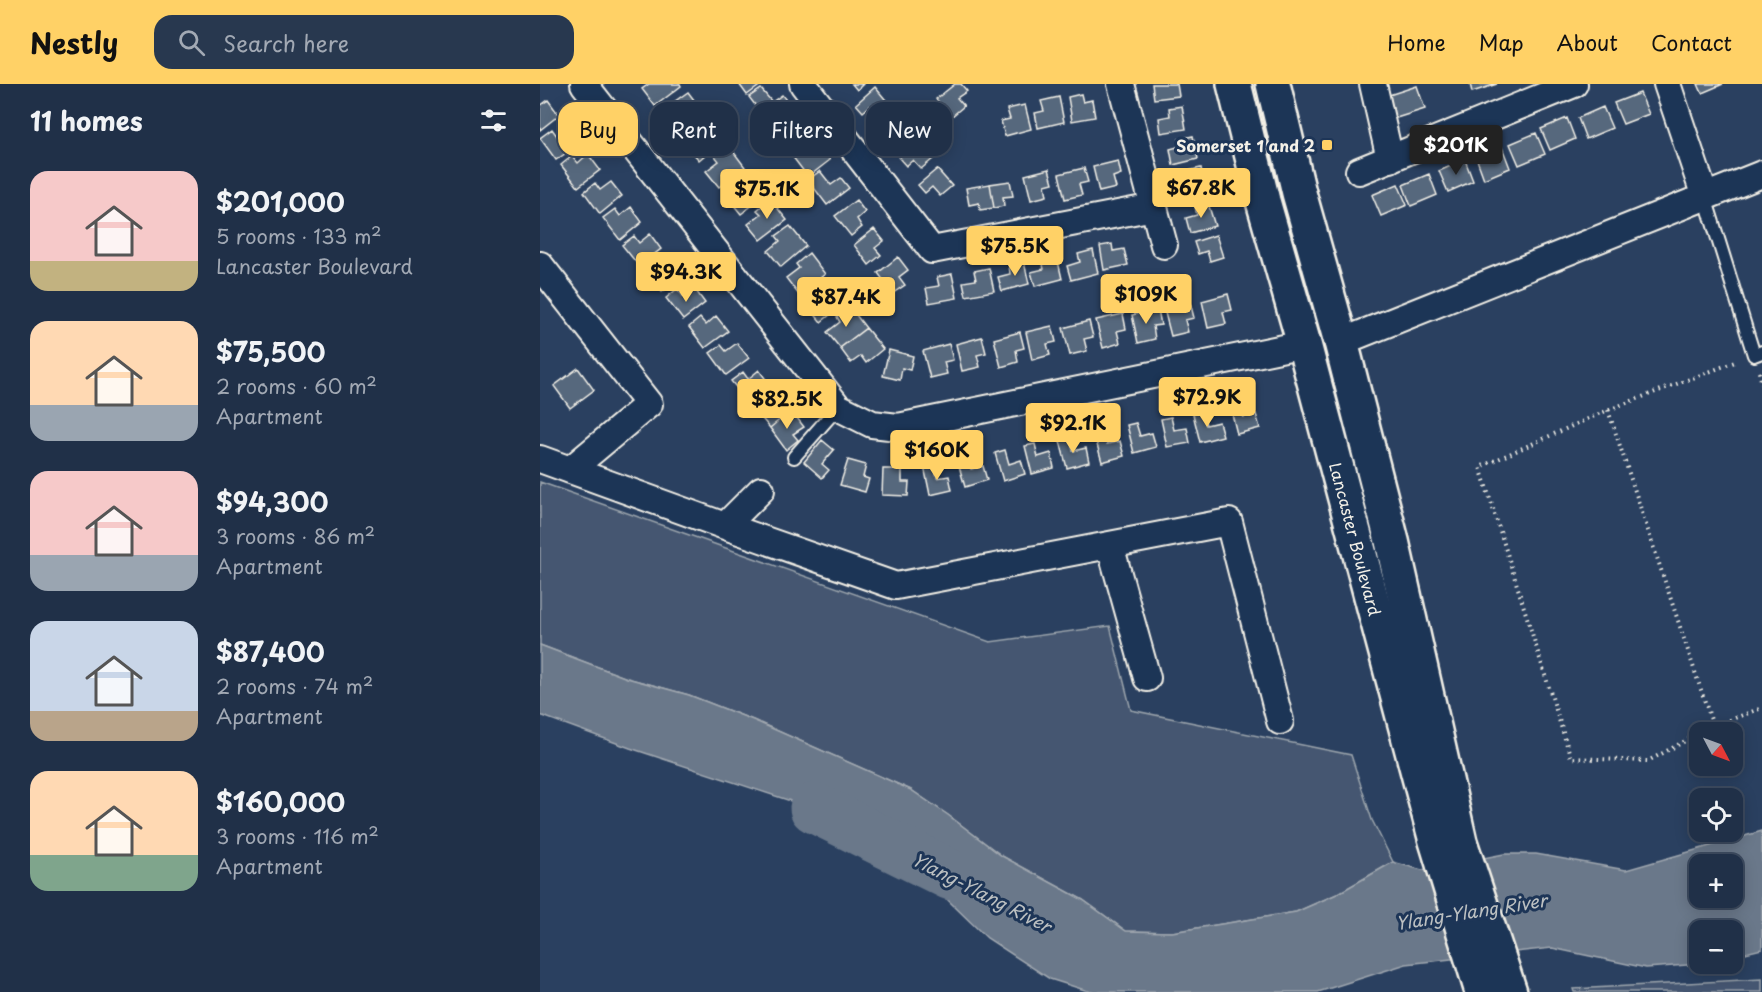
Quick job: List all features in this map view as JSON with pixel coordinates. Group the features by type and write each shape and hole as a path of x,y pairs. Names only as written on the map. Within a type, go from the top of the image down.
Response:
{"main road":[{"name":"Lancaster Boulevard","path":"1234,84 1263,201 1325,425 1448,841 1510,992"},
{"name":"Lancaster Boulevard","path":"1273,84 1299,193 1341,342 1392,541 1448,841 1482,992"},
{"path":"1325,425 1359,415"}],"street":[{"path":"584,84 838,407 872,424 898,427 1304,344"},
{"path":"803,84 932,250 1154,207"},
{"path":"1121,84 1164,246"},
{"path":"1373,84 1390,159"},
{"path":"1359,171 1390,159 1529,93 1574,84"},
{"path":"1667,84 1706,197"},
{"path":"1341,342 1762,174"},
{"path":"540,265 649,404 570,471"},
{"path":"540,459 896,586 1229,522 1280,721"},
{"path":"724,526 761,490"},
{"path":"1110,545 1148,678"}],"lane":[{"path":"1706,197 1758,354"},
{"path":"794,457 838,407"}],"path":[{"path":"1689,739 1648,761 1571,758 1480,467 1608,410 1758,354"},
{"path":"1608,410 1712,722"},
{"path":"1724,722 1762,708"}],"shaded area":[{"path":"540,482 990,642 1110,626 1131,710 1351,755 1372,820 1393,862 1337,894 1296,912 1172,932 1126,931 1083,900 1002,856 911,790 753,720 689,695 627,678 540,645"},
{"path":"1762,979 1762,992 1574,992 1573,989"}],"water":[{"path":"540,645 627,678 689,695 753,720 911,790 1002,856 1083,900 1126,931 1172,932 1296,912 1337,894 1393,862 1422,870 1504,854 1536,854 1626,870 1724,842 1743,842 1743,836 1762,831 1762,949 1743,954 1743,920 1689,920 1689,965 1646,968 1552,948 1406,964 1318,992 1091,992 1050,979 987,938 888,842 806,806 630,748 540,715"}],"building":[{"path":"649,84 680,84 681,86 660,102 652,102 642,89"},
{"path":"739,84 762,84 747,95"},
{"path":"852,84 863,84 857,90"},
{"path":"955,84 961,84 967,91 957,98 964,106 952,116 952,102 938,102 936,99"},
{"path":"1152,84 1177,84 1179,96 1154,99"},
{"path":"1470,84 1497,84 1472,92"},
{"path":"1698,84 1723,84 1702,93"},
{"path":"1417,86 1425,109 1393,119 1386,96"},
{"path":"875,87 888,102 866,102 866,109 863,112 856,104"},
{"path":"761,89 772,102 753,102 749,97"},
{"path":"688,92 696,102 674,102"},
{"path":"1640,93 1649,114 1623,124 1614,103"},
{"path":"1081,94 1083,102 1092,100 1095,117 1072,121 1068,97"},
{"path":"782,95 788,102 772,102"},
{"path":"1059,97 1064,122 1038,128 1035,113 1044,111 1041,101"},
{"path":"548,100 558,116 540,130 540,106"},
{"path":"1025,105 1031,129 1005,136 1001,121 1010,119 1007,109"},
{"path":"1182,106 1186,129 1161,133 1159,118 1170,116 1169,108"},
{"path":"1603,107 1612,128 1586,139 1578,118"},
{"path":"1567,118 1575,139 1550,150 1541,129"},
{"path":"552,129 557,136 558,156 562,156 556,160 540,138"},
{"path":"1536,133 1545,154 1519,165 1510,144"},
{"path":"1193,136 1198,159 1173,165 1170,149 1181,146 1179,139"},
{"path":"1502,147 1510,168 1484,179 1476,157"},
{"path":"572,156 578,163 586,156 590,156 600,170 578,187 561,165"},
{"path":"715,156 737,156 745,167 719,187 706,171 719,161"},
{"path":"792,156 810,156 811,158 827,156 830,160 808,177"},
{"path":"901,156 930,156 933,159 921,169 913,160 906,166 899,158"},
{"path":"1465,160 1473,181 1448,192 1439,171"},
{"path":"1118,161 1121,174 1113,177 1116,188 1099,192 1093,167"},
{"path":"1084,168 1088,182 1079,184 1082,195 1065,199 1059,174"},
{"path":"1201,168 1206,191 1182,197 1179,182 1189,179 1187,171"},
{"path":"937,169 952,186 940,196 932,187 925,193 918,185"},
{"path":"1049,169 1053,183 1045,185 1047,196 1031,200 1025,175"},
{"path":"820,171 831,185 841,178 849,188 827,205 808,180"},
{"path":"751,173 767,194 741,214 728,198 741,188 737,183"},
{"path":"1429,174 1437,195 1411,206 1403,185"},
{"path":"1010,181 1013,196 1003,197 1004,206 994,208 990,184"},
{"path":"611,182 622,196 600,214 584,192 595,183 600,190"},
{"path":"990,184 994,208 980,210 979,203 969,205 966,188"},
{"path":"1398,184 1407,205 1381,216 1372,195"},
{"path":"770,199 787,220 761,240 748,224 761,214 757,210"},
{"path":"856,200 865,212 857,219 862,227 851,236 835,216"},
{"path":"1208,203 1215,226 1190,233 1186,218 1197,215 1195,207"},
{"path":"631,207 642,222 620,240 603,218 615,209 620,216"},
{"path":"790,226 806,246 781,267 768,251 780,241 776,236"},
{"path":"874,229 884,241 875,248 881,255 869,265 854,245"},
{"path":"650,234 661,249 639,266 622,245 634,236 639,243"},
{"path":"1216,235 1223,257 1210,261 1207,251 1198,254 1194,242"},
{"path":"1112,244 1113,251 1124,249 1128,265 1104,270 1100,246"},
{"path":"1093,250 1098,273 1071,280 1067,266 1080,262 1078,254"},
{"path":"809,253 825,274 799,295 786,278 799,268 796,264"},
{"path":"898,257 908,270 899,277 905,285 893,293 878,273"},
{"path":"1057,257 1062,279 1035,286 1031,272 1044,269 1042,260"},
{"path":"673,260 685,275 662,292 646,271 658,262 663,269"},
{"path":"1024,262 1029,284 1002,291 998,277 1010,274 1009,265"},
{"path":"989,268 994,291 966,296 963,282 976,280 974,271"},
{"path":"952,274 957,298 929,303 926,288 939,286 937,277"},
{"path":"830,281 846,302 821,322 808,306 820,296 816,292"},
{"path":"694,288 705,303 683,320 666,298 677,289 683,296"},
{"path":"1228,294 1232,310 1223,312 1226,324 1208,328 1202,301"},
{"path":"1190,302 1194,318 1185,320 1188,332 1171,336 1164,309"},
{"path":"850,307 866,328 840,348 827,332 840,322 837,317"},
{"path":"1158,309 1161,325 1153,326 1155,339 1138,343 1132,315"},
{"path":"1123,314 1126,329 1117,331 1120,343 1103,348 1096,320"},
{"path":"716,316 728,331 705,348 689,327 700,318 706,325"},
{"path":"1089,321 1093,337 1084,339 1087,351 1070,355 1063,328"},
{"path":"1052,326 1056,342 1047,344 1050,355 1032,360 1026,332"},
{"path":"866,328 883,349 866,363 861,356 851,363 840,348"},
{"path":"1020,332 1024,348 1016,350 1018,362 1001,367 994,339"},
{"path":"982,337 986,353 977,355 980,367 962,371 956,344"},
{"path":"737,343 749,358 726,375 710,353 721,345 726,351"},
{"path":"949,344 953,360 944,362 947,374 930,378 923,351"},
{"path":"889,350 913,356 910,370 902,368 900,380 883,376"},
{"path":"578,368 594,390 570,408 554,386"},
{"path":"759,370 770,385 748,402 731,381 743,372 748,379"},
{"path":"779,396 791,410 770,428 752,407 764,398 769,404"},
{"path":"1240,403 1243,417 1256,414 1260,428 1237,434 1230,406"},
{"path":"791,410 804,427 793,434 798,440 786,450 770,428"},
{"path":"1203,412 1206,425 1219,422 1223,436 1200,442 1193,414"},
{"path":"1171,417 1174,430 1187,428 1190,443 1167,447 1161,419"},
{"path":"1136,423 1140,436 1152,433 1156,447 1134,453 1127,425"},
{"path":"1104,431 1107,444 1120,441 1124,456 1102,462 1094,434"},
{"path":"1070,438 1073,451 1086,448 1089,462 1067,468 1060,441"},
{"path":"822,440 834,450 822,464 829,470 822,478 804,462"},
{"path":"1035,444 1038,457 1051,453 1054,468 1032,474 1025,446"},
{"path":"1005,450 1009,464 1021,460 1025,474 1003,481 995,453"},
{"path":"966,456 971,469 983,466 987,480 965,487 957,459"},
{"path":"848,460 866,465 863,477 869,479 865,492 840,485"},
{"path":"934,464 937,478 949,476 952,490 930,495 924,466"},
{"path":"883,469 902,469 902,482 909,482 908,496 882,495"}],"waterway":[{"name":"Ylang-Ylang River","path":"815,808 951,875"}],"place":[{"name":"Somerset 1 and 2","path":"1327,145"}]}
